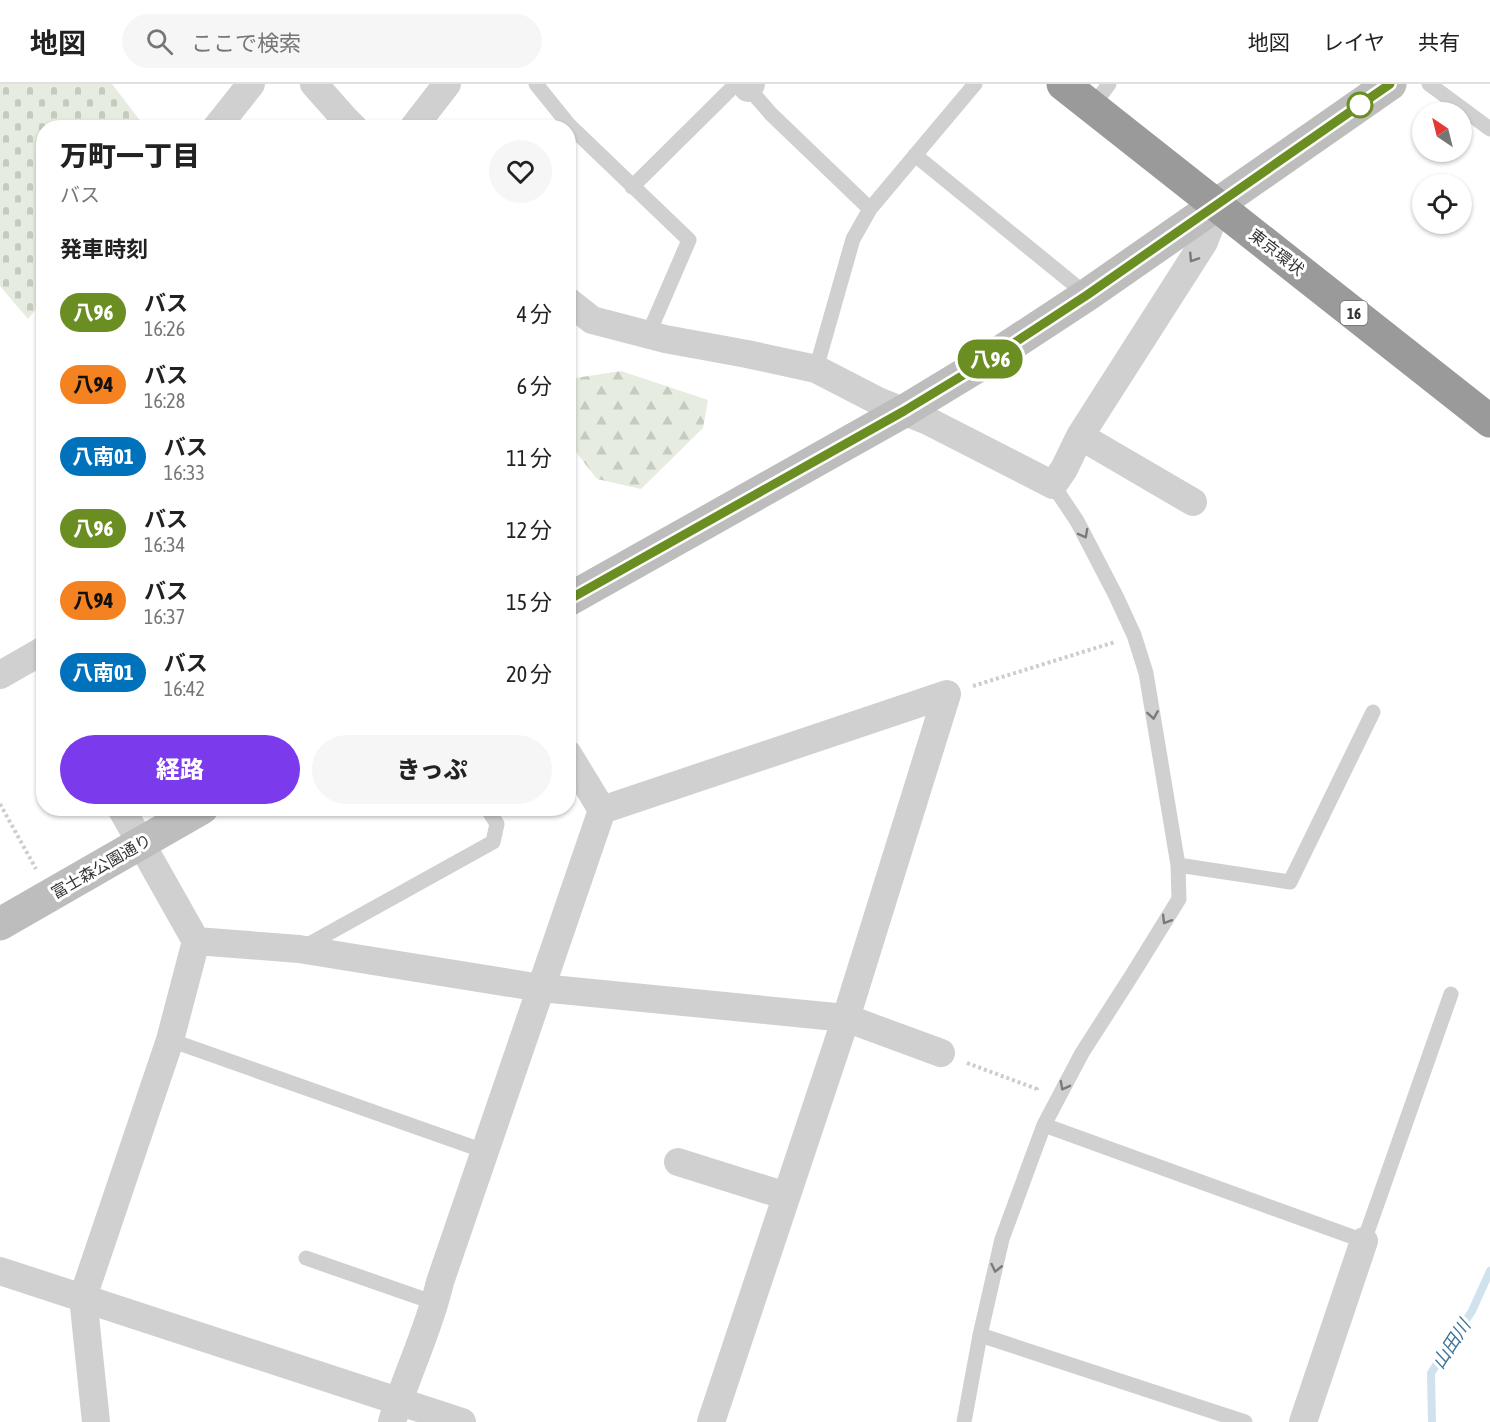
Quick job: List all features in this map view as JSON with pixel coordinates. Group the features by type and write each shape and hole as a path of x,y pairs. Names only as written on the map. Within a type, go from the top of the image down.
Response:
{"highway":[{"name":"東京環状","path":"1063,84 1101,95 1218,205 1490,421"}],"street":[{"path":"222,120 251,84"},
{"path":"314,84 346,120"},
{"path":"418,120 447,84"},
{"path":"576,596 904,411 988,360 1218,205 1363,93 1390,84"},
{"path":"576,307 592,320 648,335 816,369 878,401 928,420 1053,485 1064,469 1080,436 1204,242 1218,205"},
{"path":"1080,436 1193,502"},
{"path":"0,675 36,662"},
{"path":"602,810 946,694"},
{"path":"711,1422 846,1017 946,694"},
{"path":"576,767 602,810"},
{"path":"395,1412 435,1303 484,1151 602,810"},
{"path":"96,1422 83,1297 170,1040 196,941 125,816"},
{"name":"富士森公園通り","path":"0,924 187,816"},
{"path":"196,941 299,949 541,988 846,1017 941,1053"},
{"path":"678,1162 786,1196"},
{"path":"1303,1422 1364,1241"},
{"path":"0,1271 83,1297 395,1412 462,1422"}],"lane":[{"path":"536,84 565,120"},
{"path":"816,369 853,239 870,209 975,84"},
{"path":"1429,84 1490,129"},
{"path":"632,187 745,85 771,114 870,209"},
{"path":"576,132 688,240 648,335"},
{"path":"915,155 1087,295"},
{"path":"964,1422 980,1335 1002,1239 1044,1125 1082,1053 1179,899 1178,865 1146,673 1134,636 1116,596 1077,521 1053,485"},
{"path":"1178,865 1290,882 1373,712"},
{"path":"299,949 494,842 496,824 492,816"},
{"path":"1044,1125 1364,1241 1451,994"},
{"path":"170,1040 484,1151"},
{"path":"306,1258 435,1303"},
{"path":"980,1335 1245,1422"}],"path":[{"path":"946,694 1134,636"},
{"path":"0,804 50,895"},
{"path":"941,1053 1037,1089"}],"green space":[{"path":"0,84 112,84 140,120 36,120 36,309 28,319 0,286"},
{"path":"621,371 708,400 703,428 641,489 597,479 576,452 576,378"}],"waterway":[{"name":"山田川","path":"1432,1422 1431,1373 1472,1311 1490,1271"}],"bus line":[{"name":"八96","path":"576,596 904,411 988,360 1186,228 1390,84"}]}
